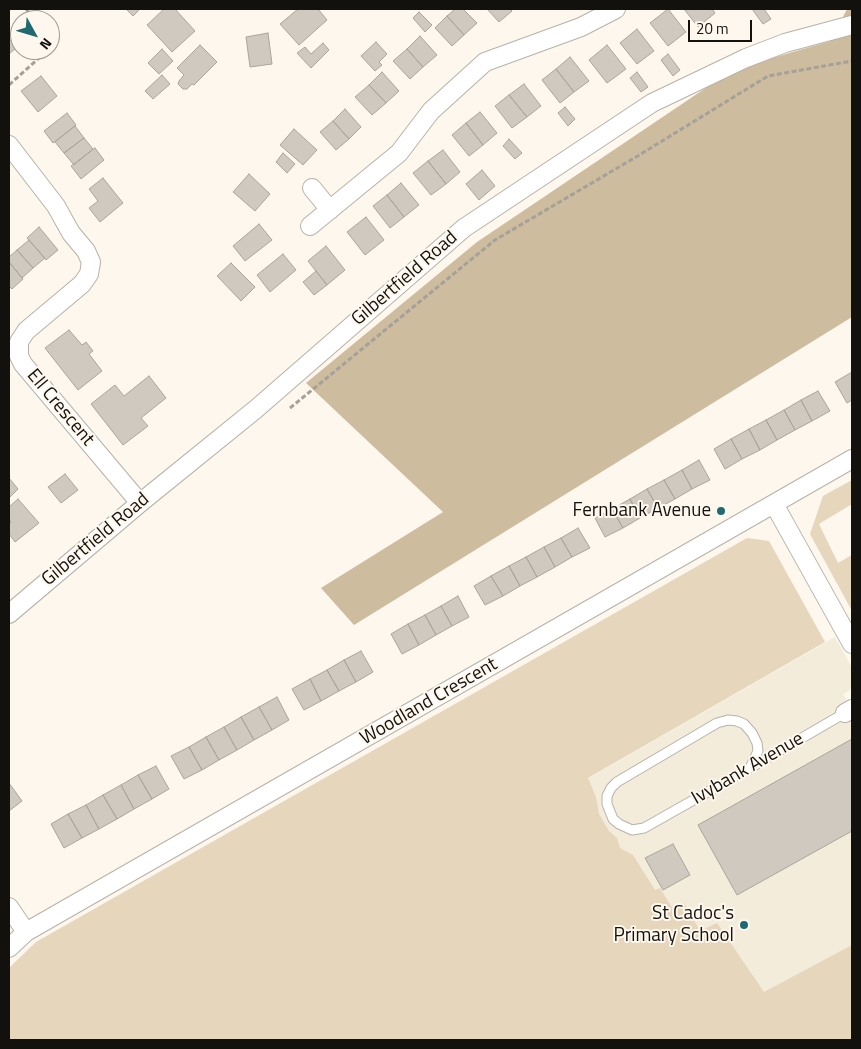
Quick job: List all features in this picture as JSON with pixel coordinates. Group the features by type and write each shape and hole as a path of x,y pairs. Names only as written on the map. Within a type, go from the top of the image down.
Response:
{"street":[{"path":"310,226 399,153 431,111 486,62 581,27 616,9"},
{"name":"Gilbertfield Road","path":"9,614 140,503 256,409 464,228 652,103 746,58 785,43 852,25"},
{"name":"Ell Crescent","path":"9,145 56,206 71,232 86,251 91,262 89,274 82,284 26,331 19,342 19,356 23,364 140,503"},
{"path":"312,188 330,210"},
{"name":"Woodland Crescent","path":"9,948 26,932 852,459"},
{"path":"774,504 852,644"},
{"path":"9,907 26,932"}],"lane":[{"name":"Ivybank Avenue","path":"750,768 758,751 757,743 752,733 744,724 728,720 717,724 617,782 610,788 607,804 613,819 624,827 632,830 644,828 750,768 848,711"}],"path":[{"path":"9,85 37,60"},
{"path":"285,412 495,240 768,76 852,61"}],"shaded area":[{"path":"847,9 852,9 852,317 354,625 321,588 443,512 306,383 477,242 734,69 831,41"},
{"path":"852,480 852,504 819,524 838,563 852,555 852,611 810,534 823,496"},
{"path":"747,538 769,541 825,642 588,778 596,797 599,814 609,831 617,838 620,848 633,855 655,890 660,888 673,909 684,903 700,931 717,923 764,992 852,945 852,1040 9,1040 9,968 36,942"},
{"name":"St Cadoc's Primary School","path":"835,637 852,668 852,685 849,691 843,694 852,711 852,1040 738,1040 533,810"}],"building":[{"path":"126,9 140,9 133,16"},
{"path":"164,9 175,9 195,31 172,52 147,25"},
{"path":"298,9 318,9 327,20 299,45 280,24"},
{"path":"455,9 463,9 477,23 464,35 447,16"},
{"path":"487,9 510,9 512,11 499,22"},
{"path":"668,9 686,32 668,46 650,23"},
{"path":"684,9 712,9 715,13 698,27"},
{"path":"752,9 764,9 771,19 763,24"},
{"path":"419,12 432,25 425,32 413,18"},
{"path":"447,16 464,35 452,46 435,28"},
{"path":"637,29 654,51 637,64 620,43"},
{"path":"268,33 272,64 250,67 246,37"},
{"path":"420,36 437,55 423,67 407,49"},
{"path":"376,42 387,54 379,62 382,65 375,71 361,56"},
{"path":"323,43 329,50 311,68 297,53 305,47 311,54"},
{"path":"200,45 217,62 194,85 192,84 187,89 183,89 178,84 184,75 177,68"},
{"path":"607,45 626,69 607,83 589,60"},
{"path":"162,49 173,61 159,74 148,63"},
{"path":"407,49 423,67 410,79 393,61"},
{"path":"668,54 680,70 673,76 661,60"},
{"path":"570,57 589,81 574,92 556,69"},
{"path":"556,69 574,92 560,103 542,80"},
{"path":"382,72 399,91 386,103 369,85"},
{"path":"637,72 648,87 641,92 630,78"},
{"path":"162,75 170,84 153,99 145,91"},
{"path":"41,76 57,96 38,112 21,91"},
{"path":"524,84 541,106 527,117 509,95"},
{"path":"369,85 386,103 372,115 355,97"},
{"path":"509,95 527,117 512,128 495,106"},
{"path":"565,107 575,119 568,126 558,113"},
{"path":"345,109 361,127 349,139 333,121"},
{"path":"480,112 497,133 483,145 466,123"},
{"path":"67,113 76,125 53,143 44,131"},
{"path":"333,121 349,139 336,150 320,132"},
{"path":"466,123 483,145 469,156 452,135"},
{"path":"75,126 84,138 64,153 55,142"},
{"path":"294,129 317,150 303,165 280,145"},
{"path":"84,138 93,149 74,165 64,153"},
{"path":"509,139 522,153 515,159 503,146"},
{"path":"95,148 104,160 81,179 71,166"},
{"path":"443,150 460,172 446,184 428,161"},
{"path":"283,153 295,164 287,173 276,162"},
{"path":"428,161 446,184 431,195 413,173"},
{"path":"482,170 495,186 479,200 466,184"},
{"path":"249,174 270,194 255,211 233,192"},
{"path":"103,178 123,203 100,222 89,208 98,201 89,189"},
{"path":"401,183 419,205 404,217 387,195"},
{"path":"387,195 404,217 390,228 373,206"},
{"path":"366,217 384,240 365,255 347,232"},
{"path":"259,224 272,240 245,261 233,246"},
{"path":"39,227 58,250 46,260 27,238"},
{"path":"29,240 45,258 33,268 17,250"},
{"path":"326,246 345,270 327,285 308,261"},
{"path":"17,250 33,268 22,278 9,262 9,257"},
{"path":"283,254 296,270 270,292 257,275"},
{"path":"9,262 23,279 12,289 9,286"},
{"path":"231,263 255,287 241,301 217,276"},
{"path":"316,271 327,285 314,295 303,282"},
{"path":"69,330 82,345 86,342 93,351 89,354 102,371 78,390 45,348"},
{"path":"852,372 852,400 847,403 835,382"},
{"path":"149,376 166,398 141,418 148,426 123,445 91,404 115,385 124,396"},
{"path":"818,391 830,411 812,421 801,400"},
{"path":"801,400 812,421 795,430 784,410"},
{"path":"784,410 795,430 777,440 766,420"},
{"path":"766,420 777,440 760,450 749,429"},
{"path":"749,429 760,450 742,459 731,439"},
{"path":"731,439 742,459 725,469 714,449"},
{"path":"699,460 710,480 692,489 682,470"},
{"path":"682,470 692,489 675,499 664,480"},
{"path":"65,474 78,490 61,503 48,487"},
{"path":"9,478 18,489 9,498"},
{"path":"664,480 675,499 658,508 647,489"},
{"path":"647,489 658,508 640,518 630,499"},
{"path":"18,499 39,523 15,542 9,534 9,524 11,522 9,519 9,507"},
{"path":"630,499 640,518 623,528 612,509"},
{"path":"612,509 623,528 605,537 595,518"},
{"path":"578,528 590,548 572,557 561,538"},
{"path":"561,538 572,557 555,567 544,547"},
{"path":"544,547 555,567 537,577 526,557"},
{"path":"526,557 537,577 520,586 509,566"},
{"path":"509,566 520,586 503,596 491,576"},
{"path":"491,576 503,596 485,605 474,586"},
{"path":"458,596 469,617 452,626 441,606"},
{"path":"441,606 452,626 436,635 425,615"},
{"path":"425,615 436,635 419,645 408,624"},
{"path":"408,624 419,645 402,654 391,634"},
{"path":"361,651 373,672 356,682 344,660"},
{"path":"344,660 356,682 339,691 327,670"},
{"path":"327,670 339,691 321,701 310,679"},
{"path":"310,679 321,701 304,710 292,689"},
{"path":"277,697 289,720 272,730 259,707"},
{"path":"259,707 272,730 254,740 241,717"},
{"path":"241,717 254,740 237,750 224,727"},
{"path":"224,727 237,750 219,760 206,737"},
{"path":"206,737 219,760 202,770 189,747"},
{"path":"852,739 852,831 737,895 698,825"},
{"path":"189,747 202,770 184,779 171,756"},
{"path":"156,766 169,789 152,799 138,775"},
{"path":"138,775 152,799 134,809 121,785"},
{"path":"9,783 22,801 9,811"},
{"path":"121,785 134,809 117,819 103,795"},
{"path":"103,795 117,819 99,829 86,805"},
{"path":"86,805 99,829 82,838 68,814"},
{"path":"68,814 82,838 64,848 51,824"},
{"path":"673,844 690,875 663,890 645,858"}],"place":[{"name":"Fernbank Avenue","path":"721,511"},
{"name":"St Cadoc's Primary School","path":"744,925"}]}
